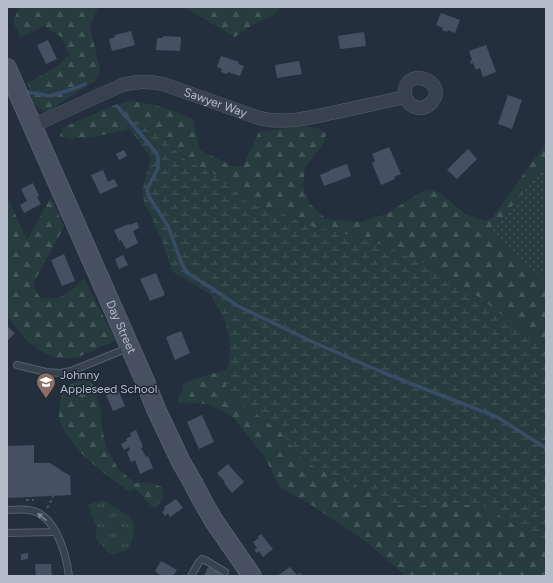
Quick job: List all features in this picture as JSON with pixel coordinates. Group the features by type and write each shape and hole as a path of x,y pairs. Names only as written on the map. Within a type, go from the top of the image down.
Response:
{"main road":[{"name":"Day Street","path":"7,68 156,409 181,462 214,521 252,576"}],"street":[{"name":"Sawyer Way","path":"32,126 122,85 135,82 149,81 162,84 270,121 286,121 406,98"}],"lane":[{"path":"17,365 60,374 130,347"},
{"path":"7,510 29,510 41,514 56,532 68,565 69,576"},
{"path":"7,533 56,532"},
{"path":"191,576 202,559 225,572"}],"path":[{"path":"47,508 53,496"},
{"path":"34,497 34,502"}],"green space":[{"path":"19,7 98,7 90,27 100,69 96,80 47,112 32,102 28,83 59,65 69,54 61,37 44,26 21,37 13,22"},
{"path":"184,7 283,7 273,15 254,24 235,37"},
{"path":"128,101 161,107 193,119 200,150 232,166 243,166 259,132 303,126 318,128 326,134 324,143 305,167 303,185 309,203 326,219 360,222 386,214 426,189 440,193 465,214 485,221 492,218 546,143 546,163 490,234 546,281 546,357 536,342 480,298 424,263 385,246 340,232 309,226 279,212 245,201 220,177 186,160 172,147 127,119 130,129 94,137 70,139 60,136 62,128 115,105"},
{"path":"127,118 154,130 186,160 220,177 245,201 279,212 309,226 340,232 385,246 424,263 480,298 536,342 546,357 546,539 537,538 485,507 445,502 417,507 392,504 311,465 296,453 282,433 234,399 226,390 230,344 225,320 211,295 173,272 161,239 144,202 142,190 151,158 130,129"},
{"path":"546,163 546,281 490,234"},
{"path":"7,196 27,240 51,197 64,227 33,284 40,298 59,298 84,279 116,340 76,358 55,358 41,351 26,340 7,315"},
{"path":"228,369 226,390 234,399 282,433 296,453 311,465 340,478 417,507 445,502 485,507 537,538 546,539 546,576 406,576 365,541 310,504 280,488 264,456 232,416 207,404 177,402 185,382"},
{"path":"89,375 101,410 101,423 106,447 118,469 135,483 149,482 162,487 164,497 154,509 136,489 128,491 83,455 64,431 59,417 60,401 64,389"},
{"path":"103,500 125,514 133,522 134,530 131,544 125,551 112,554 108,552 96,539 96,526 88,505"}],"building":[{"path":"441,13 460,20 455,33 448,30 447,32 442,30 443,28 436,25"},
{"path":"131,31 135,45 112,51 109,39 115,37 115,35"},
{"path":"364,32 366,46 340,49 338,36"},
{"path":"163,36 181,37 180,51 156,50 157,38 163,38"},
{"path":"48,40 57,59 46,64 37,45"},
{"path":"486,45 496,72 483,77 480,68 476,70 473,63 471,64 470,61 472,60 469,51"},
{"path":"221,56 239,62 238,64 244,66 240,76 228,72 227,74 221,72 222,69 217,67"},
{"path":"299,61 302,74 277,78 275,65"},
{"path":"508,95 522,100 512,129 498,124"},
{"path":"389,147 401,174 394,177 395,179 381,185 372,163 375,161 372,154"},
{"path":"468,149 477,159 457,179 447,170"},
{"path":"124,150 127,156 119,160 116,154"},
{"path":"347,164 351,176 324,186 320,175"},
{"path":"103,170 108,182 114,179 118,186 100,194 91,175"},
{"path":"33,183 39,196 37,197 41,204 24,213 20,205 27,201 21,189"},
{"path":"137,222 139,228 133,231 138,243 126,249 121,240 119,241 114,230"},
{"path":"64,254 75,281 62,286 51,260"},
{"path":"123,255 128,265 119,269 115,259"},
{"path":"156,273 165,295 150,301 140,279"},
{"path":"7,326 15,333 7,341"},
{"path":"181,331 190,353 175,360 166,337"},
{"path":"118,390 125,406 113,411 106,395"},
{"path":"202,415 214,442 199,449 187,422"},
{"path":"136,430 143,447 141,448 146,457 148,456 153,468 140,474 135,460 131,462 127,452 130,450 129,447 124,450 121,444 127,441 126,439 131,436 130,433"},
{"path":"34,445 34,463 50,463 70,476 71,495 7,498 7,446"},
{"path":"228,464 244,482 232,493 217,473"},
{"path":"176,499 183,508 170,517 168,513 165,516 162,512 165,509 164,507"},
{"path":"261,534 273,549 263,557 259,551 257,553 254,550 257,548 253,542 259,538 257,537"},
{"path":"28,553 28,559 21,560 21,554"},
{"path":"161,561 177,570 173,576 160,576 155,571"},
{"path":"35,564 51,564 52,576 36,576"},
{"path":"208,567 227,576 204,576"},
{"path":"290,567 297,575 300,573 302,576 277,576"}],"waterway":[{"path":"27,92 50,96 85,84"},
{"path":"117,106 158,156 158,168 147,189 149,197 168,226 186,272 238,306 315,343 384,373 497,417 546,448"}],"place":[{"name":"Johnny Appleseed School","path":"46,399"}]}
